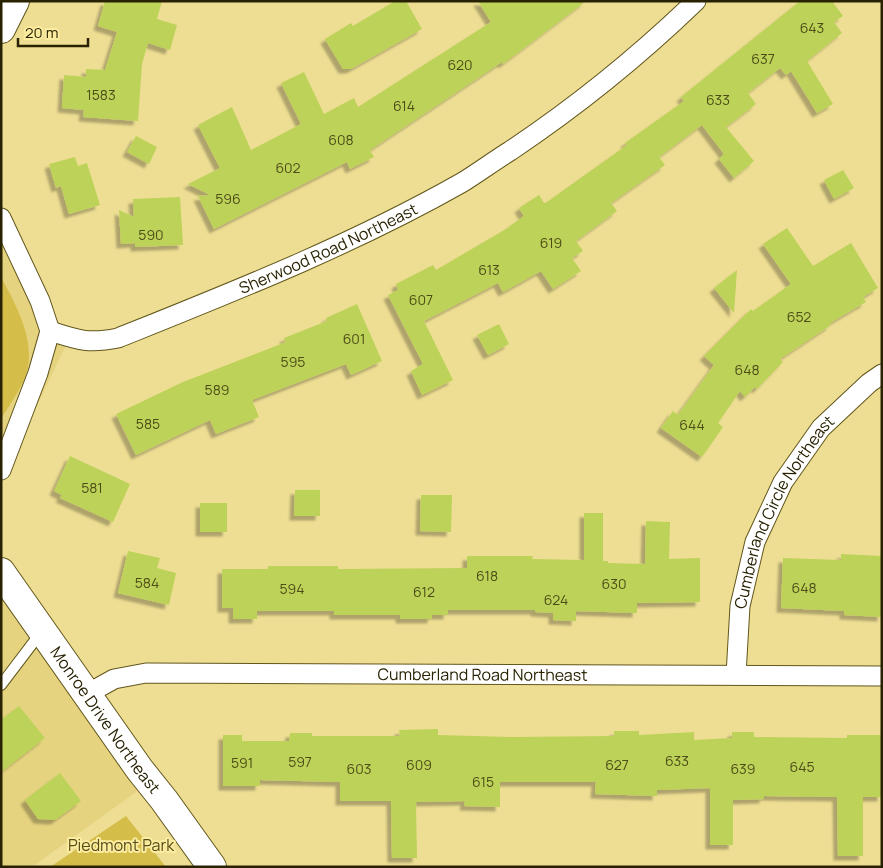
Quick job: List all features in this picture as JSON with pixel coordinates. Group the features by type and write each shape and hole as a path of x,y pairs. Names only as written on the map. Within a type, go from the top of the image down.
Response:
{"main road":[{"path":"1,29 16,1"},
{"name":"Monroe Drive Northeast","path":"1,572 140,770 212,867"}],"street":[{"name":"Sherwood Road Northeast","path":"50,331 82,341 99,342 118,338 254,284 326,252 394,218 464,181 541,130 615,74 696,1"},
{"path":"1,218 40,301 50,331 38,373 1,470"},
{"name":"Cumberland Circle Northeast","path":"736,676 740,606 755,542 783,482 821,428 869,383 882,374"},
{"name":"Cumberland Road Northeast","path":"87,694 114,678 146,673 882,676"}],"lane":[{"path":"1,685 42,630"}],"shaded area":[{"path":"1,228 68,341 1,480"},
{"path":"1,581 157,777 32,867 1,867"}],"green space":[{"path":"1,277 19,314 28,341 29,355 28,369 23,382 1,419"},
{"name":"Piedmont Park","path":"126,816 166,867 50,867"}],"building":[{"path":"105,1 162,1 157,19 177,25 170,50 148,43 142,64 138,121 83,117 84,110 62,108 64,75 86,77 86,69 105,70 117,32 98,26"},
{"path":"395,1 406,1 422,29 351,69 343,69 325,39 351,23 353,26"},
{"path":"478,1 586,1 503,64 502,62 370,150 374,157 350,169 347,162 214,229 198,196 210,195 188,184 220,168 198,125 232,107 251,150 301,124 281,83 304,72 324,114 354,98 358,107 491,22"},
{"path":"800,1 832,1 843,16 834,22 842,33 807,61 833,104 817,113 791,71 786,75 780,68 748,93 756,104 726,127 754,161 734,178 719,159 724,154 702,125 659,157 665,165 611,203 617,211 576,241 583,251 572,258 581,271 553,289 541,271 503,292 498,283 424,321 453,380 422,395 411,371 423,364 388,295 398,290 396,284 433,265 436,270 506,229 524,216 519,208 539,195 544,203 547,202 627,145 625,143 684,101 681,97"},
{"path":"136,136 157,147 149,164 127,152"},
{"path":"75,157 78,166 87,163 100,205 69,214 61,186 56,188 49,164"},
{"path":"843,170 854,188 834,199 824,180"},
{"path":"180,197 183,245 135,247 135,243 121,244 119,210 134,217 133,199"},
{"path":"787,228 813,266 851,243 878,288 863,297 866,302 830,323 831,325 780,359 783,362 757,389 755,387 745,397 740,391 718,423 723,427 702,457 661,428 673,411 678,415 714,365 704,356 751,309 753,311 791,284 763,244"},
{"path":"737,270 734,313 714,288"},
{"path":"357,304 382,361 351,375 346,364 252,400 259,417 216,434 210,420 136,455 116,414 183,382 286,342 284,338 327,321 326,318"},
{"path":"499,324 509,344 488,355 477,335"},
{"path":"70,456 130,484 113,522 60,498 62,495 54,491"},
{"path":"295,490 320,490 320,516 294,516"},
{"path":"421,495 452,495 451,532 420,531"},
{"path":"200,503 227,503 227,532 200,532"},
{"path":"584,513 603,513 603,561 608,561 608,563 645,564 646,521 670,522 669,559 700,558 700,602 637,603 637,613 576,611 576,621 553,620 553,613 535,612 535,610 448,610 448,615 432,615 432,619 400,619 400,615 334,615 334,611 257,611 257,619 233,619 233,608 222,608 222,569 268,569 268,566 338,566 338,569 467,568 467,556 533,556 532,559 584,560"},
{"path":"128,551 160,558 157,568 176,573 169,605 118,593"},
{"path":"841,554 882,556 882,617 844,615 844,611 781,608 783,558 841,560"},
{"path":"19,706 45,738 1,772 1,720"},
{"path":"438,729 438,735 511,737 614,736 614,731 639,731 639,735 694,732 694,740 732,738 732,732 754,732 754,737 847,738 847,735 882,735 882,797 863,797 863,856 838,856 837,797 764,796 764,799 733,800 733,845 710,845 710,788 657,790 657,796 595,794 596,782 500,782 500,807 464,806 465,801 416,802 417,858 392,858 391,801 340,801 340,782 260,780 260,786 223,786 223,735 242,735 242,741 289,741 290,733 312,733 312,736 400,736 399,730"},
{"path":"60,773 81,801 55,820 38,819 25,800"}]}
